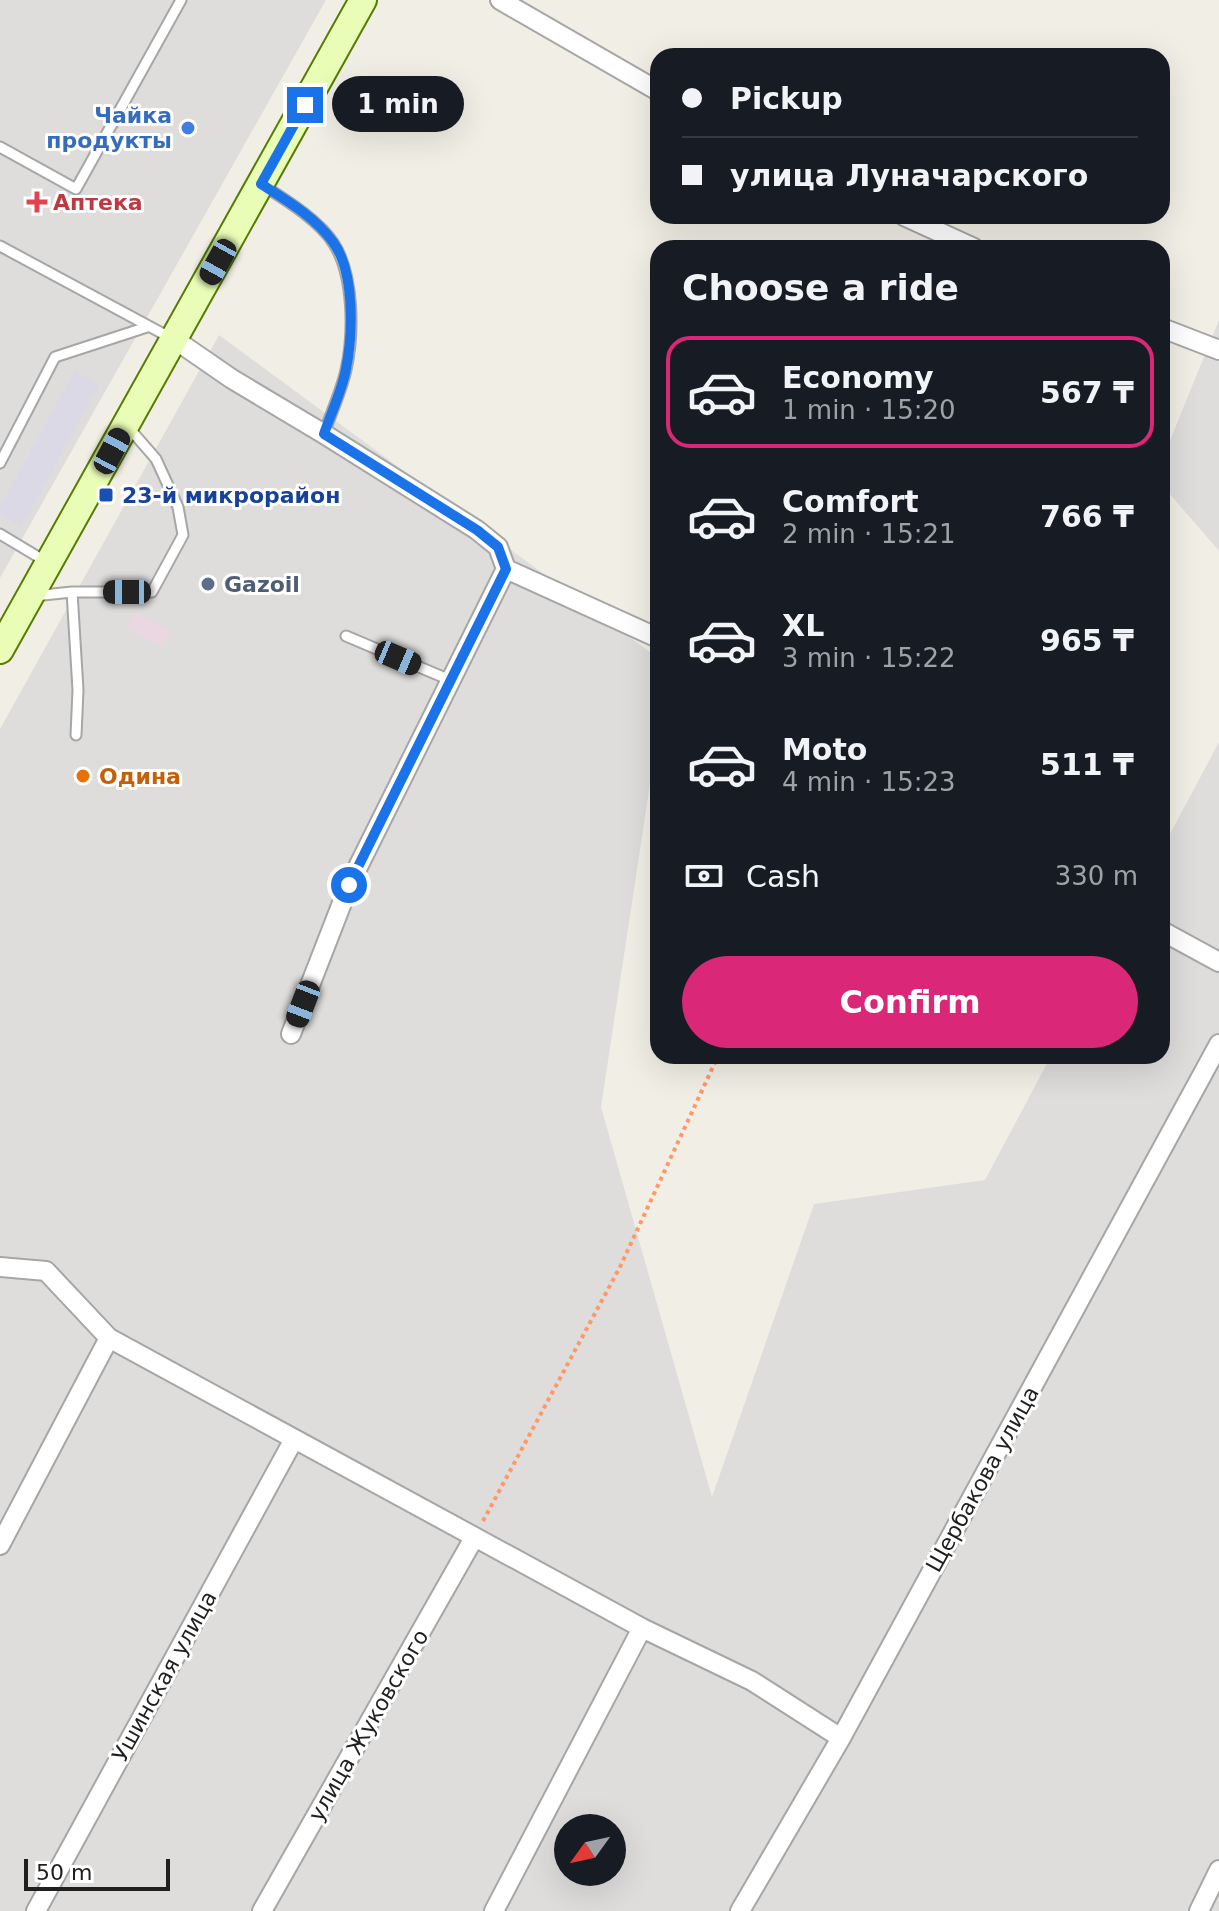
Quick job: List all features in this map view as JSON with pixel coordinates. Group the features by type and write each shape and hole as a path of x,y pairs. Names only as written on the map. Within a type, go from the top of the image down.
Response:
{"main road":[{"path":"0,650 7,619 31,596 363,0"}],"street":[{"path":"500,0 650,86"},
{"path":"922,224 956,240"},
{"path":"1170,331 1219,350"},
{"path":"174,339 232,379 477,530 498,547 506,569 650,634"},
{"path":"291,1034 349,885 506,569"},
{"path":"1170,935 1219,962"},
{"name":"Щербакова улица","path":"740,1911 841,1738 1219,1044"},
{"path":"0,1267 46,1271 109,1338 293,1441 642,1628 752,1681 841,1738"},
{"path":"0,1545 109,1338"},
{"name":"Ушинская улица","path":"36,1911 293,1441"},
{"name":"улица Жуковского","path":"262,1911 474,1538"},
{"path":"494,1911 642,1628"},
{"path":"1199,1911 1219,1870"}],"lane":[{"path":"0,147 76,189 181,0"},
{"path":"261,184 298,208 334,243 348,278 351,318 346,370 324,434"},
{"path":"0,246 174,339"},
{"path":"0,463 55,357 147,327"},
{"path":"31,596 72,592 152,592 183,535 178,507 156,459 126,424"},
{"path":"0,534 49,563"},
{"path":"72,592 78,690 76,735"},
{"path":"346,636 450,680"}],"path":[{"path":"474,1538 620,1267 714,1064"}],"shaded area":[{"path":"0,0 326,0 0,578"},
{"path":"1219,320 1219,551 1170,494 1170,440"},
{"path":"219,335 650,652 650,784 601,1107 712,1497 814,1204 985,1180 1047,1064 1170,1064 1170,834 1219,742 1219,1911 0,1911 0,729"},
{"path":"75,371 99,385 21,527 0,515 0,507"},
{"path":"136,612 171,631 162,647 127,628"}],"place":[{"name":"Чайка продукты","path":"188,128"},
{"name":"Аптека","path":"37,202"},
{"name":"23-й микрорайон","path":"106,495"},
{"name":"Gazoil","path":"208,584"},
{"name":"Одина","path":"83,776"}],"route":[{"path":"305,105 261,184 298,208 334,243 348,278 351,318 346,370 324,434 477,530 498,547 506,569 349,885"}]}
